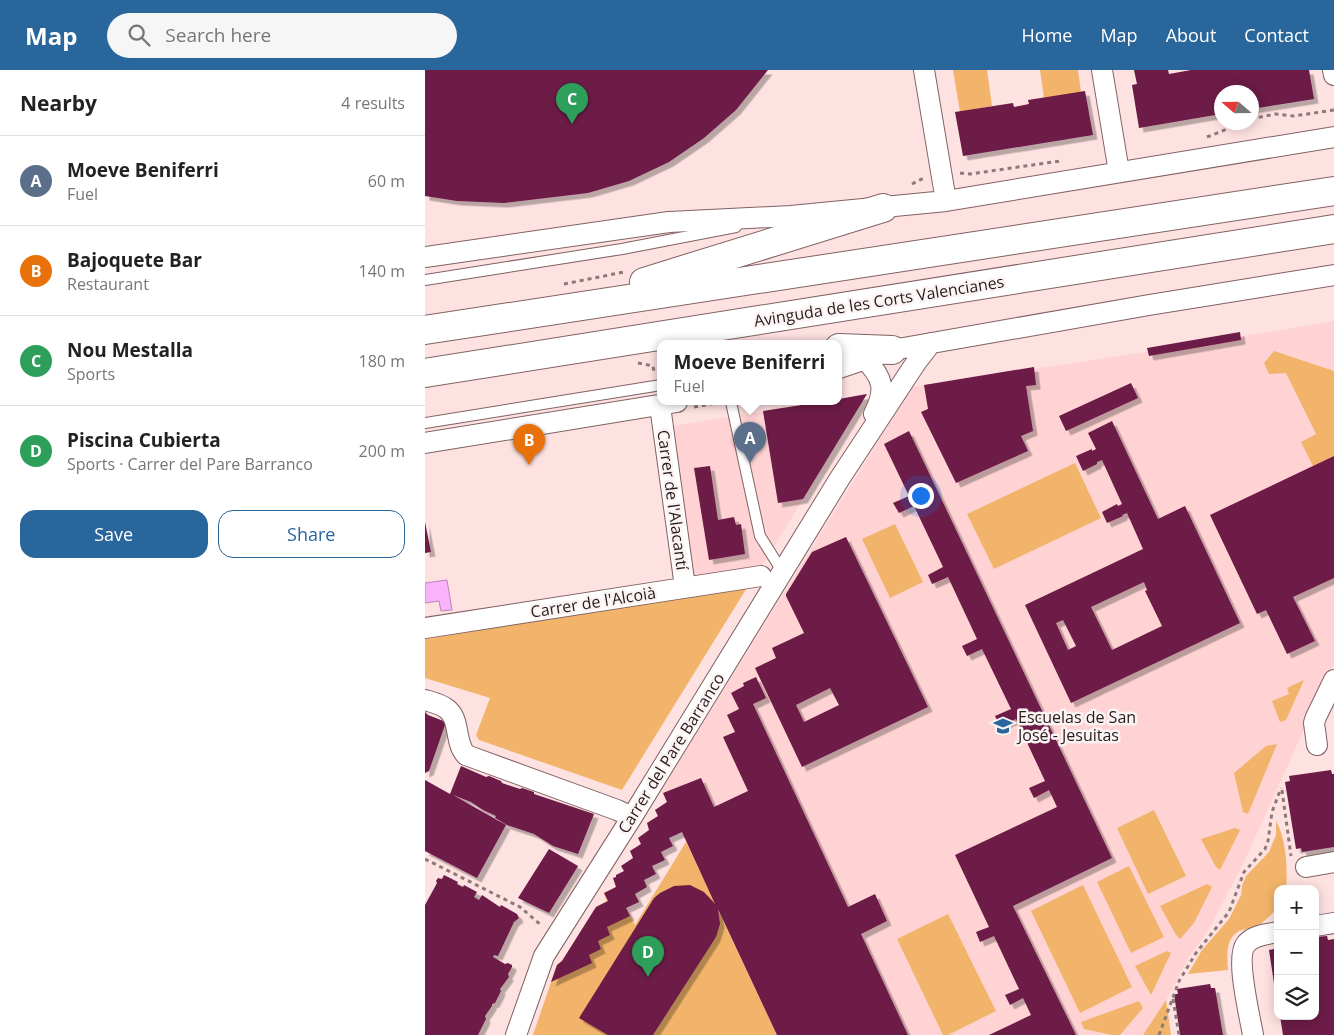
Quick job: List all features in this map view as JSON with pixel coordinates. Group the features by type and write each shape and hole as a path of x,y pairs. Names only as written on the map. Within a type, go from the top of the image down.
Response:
{"main road":[{"path":"556,297 1334,191"},
{"path":"425,330 556,297 883,208"},
{"name":"Avinguda de les Corts Valencianes","path":"425,373 1334,229"},
{"path":"588,347 657,349"},
{"path":"842,348 891,350"}],"street":[{"path":"924,70 945,201"},
{"path":"1102,70 1119,172"},
{"path":"1333,70 1334,75"},
{"path":"425,257 669,222 791,216 945,201 1334,137"},
{"path":"842,367 891,350 1334,275"},
{"name":"Carrer del Pare Barranco","path":"516,1035 544,956 632,817 839,478 917,360 931,343"},
{"name":"Carrer del Pare Barranco","path":"839,478 879,403 883,387 876,370 864,359"},
{"path":"425,443 659,405"},
{"name":"Carrer de l'Alacantí","path":"661,413 685,587"},
{"name":"Carrer de l'Alcoià","path":"425,628 761,576"},
{"path":"1317,745 1316,717 1334,680"},
{"path":"425,700 445,707 453,714 461,746 466,755 632,817"},
{"path":"1299,863 1334,862"},
{"path":"1319,925 1334,923"},
{"path":"1253,1035 1241,957 1244,946 1250,940 1274,933"}],"lane":[{"path":"425,280 622,249 791,216"},
{"path":"842,360 864,359"},
{"path":"425,423 657,386"},
{"path":"732,405 760,536 782,570"}],"path":[{"path":"1259,117 1275,114 1294,116 1334,110"},
{"path":"1199,138 1222,130"},
{"path":"954,173 970,174 1067,160"},
{"path":"556,297 628,271"},
{"path":"1159,1035 1179,981 1196,953 1229,912 1244,872 1265,850 1272,812 1281,788 1299,863"},
{"path":"425,859 520,907 543,927"},
{"path":"1173,998 1179,1035"}],"shaded area":[{"path":"953,70 987,70 992,106 960,112"},
{"path":"1040,70 1078,70 1081,92 1044,98"},
{"name":"Escuelas de San José - Jesuitas","path":"1334,321 1334,663 1244,862 1208,931 1190,955 1166,1000 1143,1035 533,1035 557,965 562,961 596,907 607,901 604,893 626,907 635,925 686,842 661,790 912,387 1166,349"},
{"path":"1274,351 1334,371 1334,456 1313,466 1301,442 1316,434 1286,373 1269,374 1264,363"},
{"path":"867,394 761,568 693,579 668,427 803,405 842,405 842,398"},
{"path":"1075,463 1101,518 994,569 967,514"},
{"path":"895,524 923,582 890,598 862,539"},
{"path":"447,580 452,610 441,611 439,601 425,603 425,583"},
{"path":"748,586 622,790 479,740 476,735 490,698 425,678 425,639"},
{"path":"1304,680 1286,720 1280,722 1272,701 1289,694 1287,688"},
{"path":"1277,744 1248,814 1243,812 1234,773 1266,746"},
{"path":"1154,810 1186,876 1148,894 1117,828"},
{"path":"1276,821 1284,845 1287,872 1286,885 1274,885 1274,912 1261,924 1234,934 1228,948 1228,970 1188,974 1202,950 1229,919 1241,895 1246,876 1269,852 1276,835"},
{"path":"1235,828 1240,830 1220,870 1216,867 1201,839"},
{"path":"686,842 777,1035 533,1035 557,965 562,961 596,907 607,901 604,893 616,887 635,925"},
{"path":"1129,866 1164,937 1131,953 1097,882"},
{"path":"1207,884 1212,887 1194,923 1180,939 1160,906"},
{"path":"1083,885 1132,987 1080,1013 1031,911"},
{"path":"948,914 996,1011 948,1035 943,1035 897,939"},
{"path":"1167,951 1171,953 1151,995 1135,966"},
{"path":"1166,1000 1171,1035 1143,1035"},
{"path":"1139,1001 1143,1008 1120,1035 1084,1029 1081,1022"}],"building":[{"path":"425,70 768,70 736,110 704,138 669,162 629,181 588,193 504,203 457,201 425,196"},
{"path":"1134,70 1168,70 1169,74 1191,70 1309,70 1314,99 1259,108 1259,85 1214,85 1214,115 1139,128 1132,85 1137,84"},
{"path":"1085,91 1093,135 963,156 955,112 1013,103 1014,107 1029,104 1028,100"},
{"path":"1240,332 1241,340 1149,356 1147,348"},
{"path":"1034,367 1036,385 1026,386 1033,431 1021,436 1028,451 956,483 921,412 928,409 924,385"},
{"path":"1131,383 1138,398 1066,431 1059,416"},
{"path":"867,394 803,499 778,503 763,411 802,405 842,405 842,398"},
{"path":"1112,421 1158,519 1185,506 1240,623 1071,703 1025,605 1143,549 1127,513 1107,523 1102,512 1117,504 1118,506 1122,504 1102,460 1083,471 1076,456 1096,449 1088,433","holes":["1144,582 1147,590 1145,591 1162,626 1112,650 1091,607","1063,620 1076,646 1068,650 1056,623"]},
{"path":"909,431 1112,858 1013,906 1076,1035 989,1035 1031,1015 1023,998 1010,1005 1005,995 1019,989 994,936 980,942 976,932 989,927 955,855 1057,807 1049,790 1034,798 1029,788 1045,781 1016,719 1000,726 995,716 1011,709 982,649 967,656 962,646 977,639 948,577 932,584 928,575 943,567 914,506 899,513 893,503 909,496 884,444"},
{"path":"1334,456 1334,578 1293,597 1315,641 1287,654 1266,610 1257,614 1210,515"},
{"path":"710,466 718,520 734,517 736,525 741,524 745,554 709,560 694,468"},
{"path":"425,522 431,552 425,553"},
{"path":"846,537 928,707 802,767 755,668 776,658 772,648 804,633 786,594 812,552","holes":["830,688 839,705 804,722 796,705"]},
{"path":"756,677 766,698 753,704 848,907 875,894 887,921 861,934 908,1035 777,1035 718,909 720,924 716,937 653,1035 608,1035 579,1018 654,898 674,886 690,885 704,892 715,904 682,832 669,838 673,846 661,852 665,860 652,866 656,874 644,880 647,887 635,894 639,902 626,908 630,916 607,927 610,935 598,941 601,949 589,955 592,963 551,982 557,965 562,961 596,907 608,901 604,893 616,887 613,878 624,871 621,866 633,858 630,851 641,844 638,838 649,830 647,823 658,816 655,810 667,802 663,793 701,778 714,807 748,791 723,737 735,732 727,715 739,709 731,693 744,686 743,683"},
{"path":"425,712 446,722 429,771 425,773"},
{"path":"461,766 502,783 534,792 534,794 594,814 578,854 553,846 534,834 507,825 495,818 496,816 471,802 453,795 506,825 477,878 425,851 425,780 450,794"},
{"path":"1331,770 1332,774 1334,774 1334,847 1302,852 1301,848 1296,849 1285,782 1290,781 1289,776"},
{"path":"549,849 578,866 549,913 518,898"},
{"path":"444,875 458,882 457,884 463,887 464,885 477,892 474,897 479,900 482,895 500,907 501,905 517,914 519,918 514,922 498,956 494,955 493,957 505,964 512,965 512,967 508,974 509,977 500,989 501,991 495,1003 492,1004 485,1016 486,1019 478,1035 425,1035 425,905 437,883 436,881 438,878 442,879"},
{"path":"1327,936 1328,940 1334,939 1334,1035 1283,1035 1281,1020 1319,1020 1319,937"},
{"path":"1274,949 1274,983 1269,950"},
{"path":"1210,984 1211,988 1215,988 1223,1035 1180,1035 1174,994 1178,994 1177,989"}],"place":[{"name":"Nou Mestalla","path":"572,124"},
{"name":"Moeve Beniferri","path":"750,463"},
{"name":"Bajoquete Bar","path":"529,465"},
{"name":"Escuelas de San José - Jesuitas","path":"1003,726"},
{"name":"Piscina Cubierta","path":"648,977"}]}
